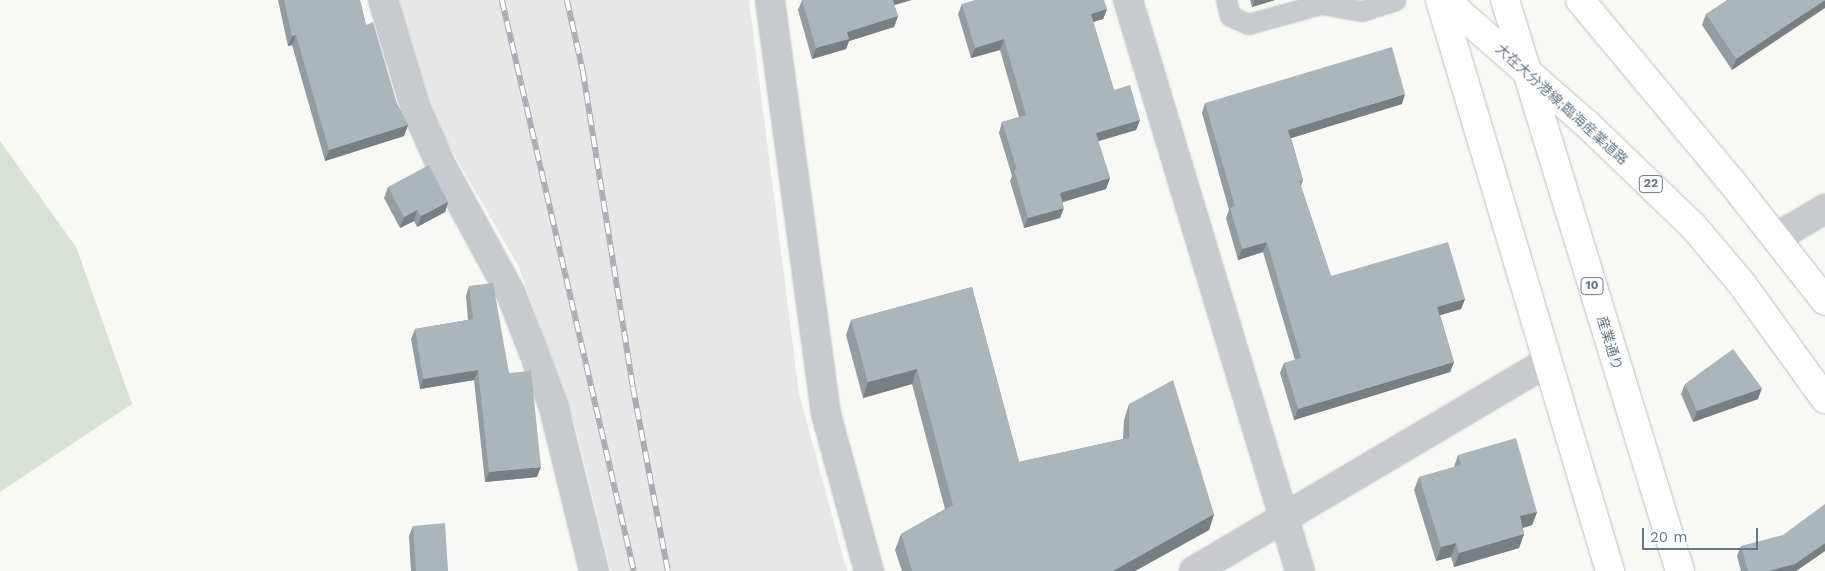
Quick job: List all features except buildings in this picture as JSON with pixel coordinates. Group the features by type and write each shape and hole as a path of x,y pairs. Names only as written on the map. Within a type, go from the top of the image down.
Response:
{"main road":[{"path":"1440,0 1610,571"},
{"name":"大在大分港線;臨海産業道路","path":"1445,0 1627,161 1693,226 1742,284 1825,398"},
{"name":"産業通り","path":"1505,0 1680,571"},
{"path":"1580,0 1777,237 1825,301"}],"street":[{"path":"383,0 415,107 442,167 511,294 535,357 556,416 594,571"},
{"path":"770,0 826,414 869,571"},
{"path":"1128,0 1286,517 1300,571"},
{"path":"1777,237 1825,209"},
{"path":"1194,571 1547,362"}],"lane":[{"path":"1226,0 1230,16 1248,24 1321,4 1362,11 1395,0"}],"shaded area":[{"path":"398,0 749,0 799,394 847,571 611,571 576,428 519,267 436,123 407,41"},
{"path":"0,141 76,247 132,404 0,492"}],"railway":[{"path":"502,0 634,571"},
{"path":"567,0 583,71 633,387 668,571"}]}
